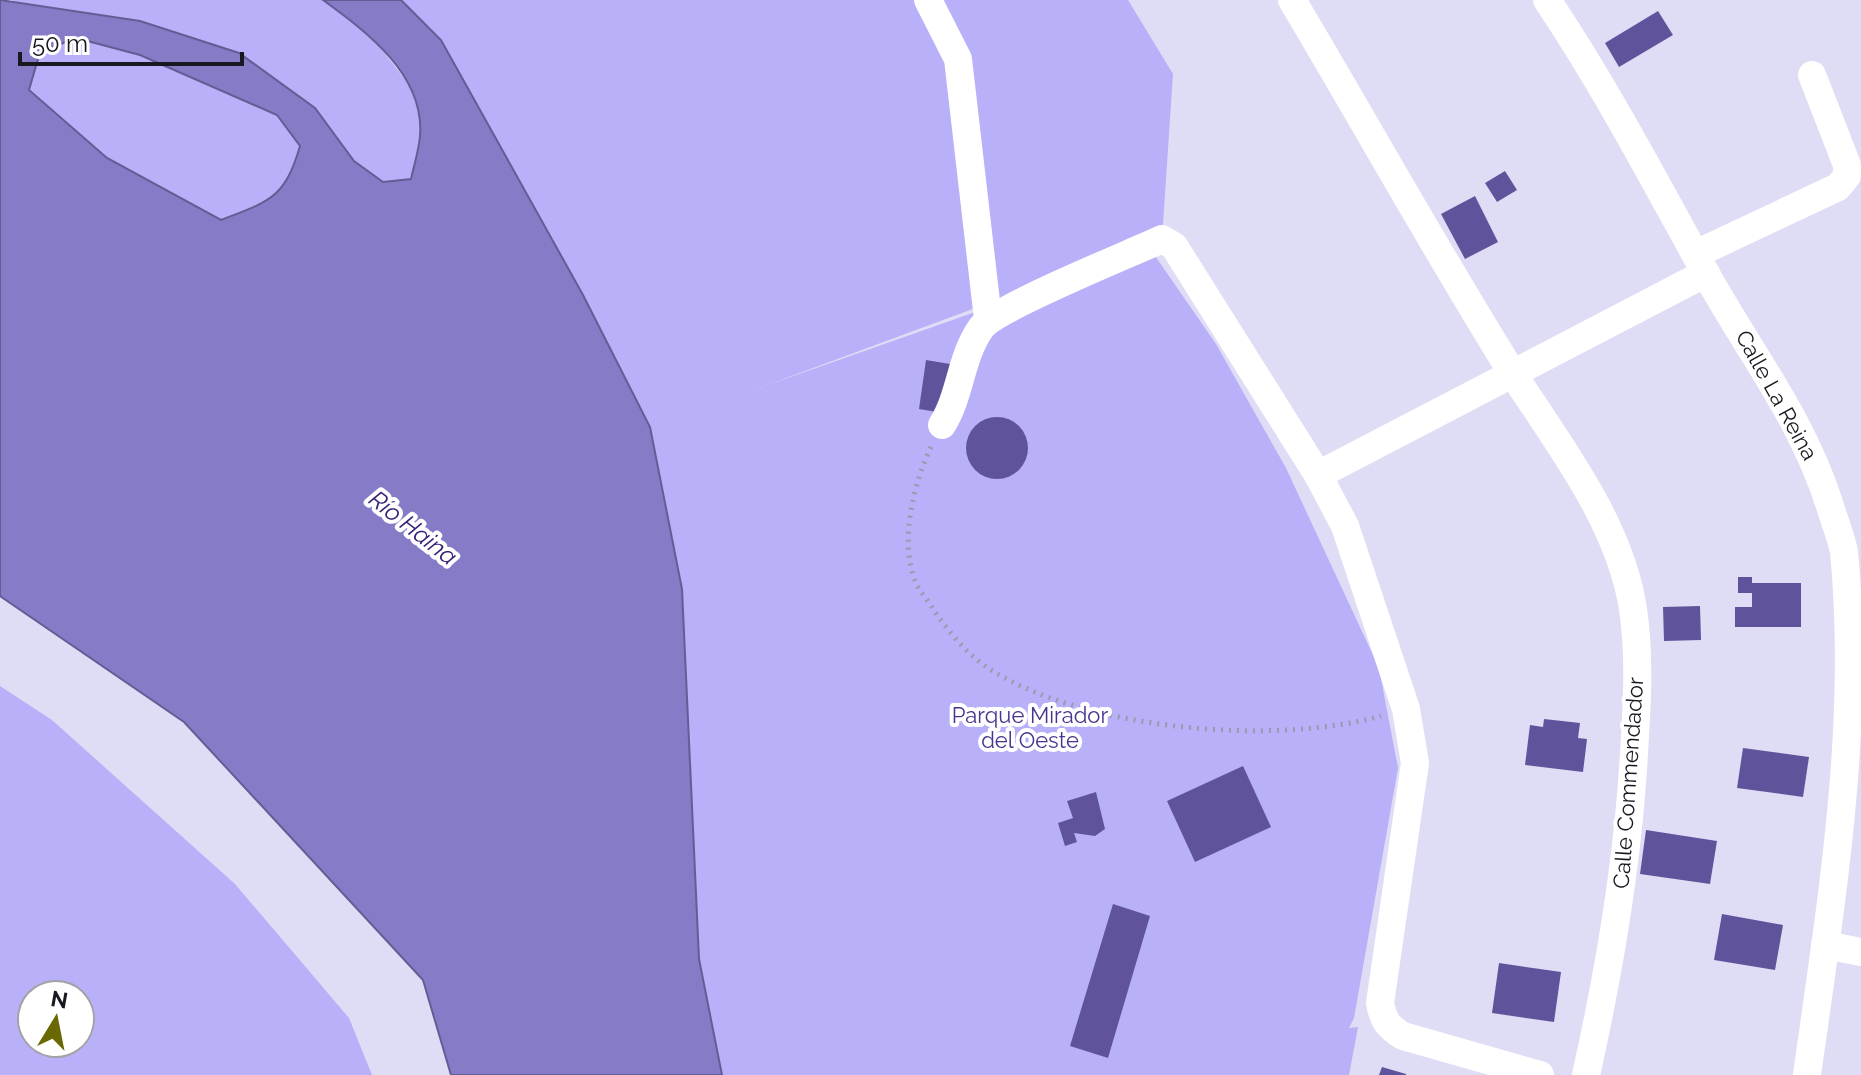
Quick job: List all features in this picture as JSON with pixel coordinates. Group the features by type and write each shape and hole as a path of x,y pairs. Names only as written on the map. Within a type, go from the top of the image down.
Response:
{"street":[{"path":"928,0 958,59 988,319 965,360 954,405 942,425"},
{"name":"Calle Commendador","path":"1292,0 1607,526 1632,606 1639,681 1631,801 1612,956 1586,1075"},
{"name":"Calle La Reina","path":"1547,0 1597,75 1701,264 1777,386 1816,462 1843,549 1851,647 1845,809 1807,1075"},
{"path":"1318,475 1513,373 1838,187 1847,176 1847,165 1812,75"},
{"path":"988,319 1162,239 1168,241 1318,475 1345,526 1406,709 1415,763 1380,1003 1389,1028 1403,1036 1540,1075"},
{"path":"1825,945 1861,952"}],"path":[{"path":"942,425 924,462 916,494 909,557 916,583 951,635 989,669 1034,693 1100,715 1231,729 1283,732 1347,725 1406,709"}],"green space":[{"path":"11,0 323,0 371,35 416,94 421,135 411,179 383,182 354,161 315,108"},
{"name":"Parque Mirador del Oeste","path":"390,0 1128,0 1173,74 1162,239 751,391 1151,250 1216,344 1286,468 1379,668 1398,768 1354,1018 1349,1028 1358,1027 1349,1075 722,1075 699,959 682,589"},
{"path":"76,38 140,55 277,115 300,146 288,178 274,196 221,220 107,158 29,90 40,52"},
{"path":"0,686 52,720 235,884 349,1018 372,1075 0,1075"}],"water":[{"name":"Río Haina","path":"0,0 140,21 239,53 315,108 354,161 383,182 411,179 420,136 419,114 413,94 390,57 323,0 401,0 441,40 583,295 650,427 682,589 699,959 722,1075 451,1075 423,980 184,722 0,596","holes":["76,38 140,55 277,115 300,146 281,187 264,202 221,220 107,158 29,90 40,52"]}],"building":[{"path":"1658,11 1673,35 1619,67 1605,43"},
{"path":"1505,171 1517,190 1497,202 1485,183"},
{"path":"1475,196 1498,242 1465,259 1441,214"},
{"path":"926,360 950,364 943,413 919,409"},
{"path":"997,417 1009,419 1019,426 1026,436 1026,460 1019,470 1009,477 997,479 985,477 975,470 968,460 966,448 968,436 975,426 985,419"},
{"path":"1738,577 1752,577 1752,583 1801,583 1801,627 1735,627 1735,607 1752,607 1752,593 1738,593"},
{"path":"1700,606 1701,640 1664,641 1663,607"},
{"path":"1544,719 1580,723 1578,738 1587,739 1583,772 1525,765 1530,725 1543,727"},
{"path":"1743,748 1809,757 1803,797 1737,788"},
{"path":"1243,766 1271,827 1195,862 1167,801"},
{"path":"1096,792 1105,829 1095,836 1074,833 1077,842 1065,846 1058,823 1073,818 1067,801"},
{"path":"1646,830 1717,841 1710,884 1640,874"},
{"path":"1113,904 1150,916 1108,1058 1070,1046"},
{"path":"1722,914 1783,925 1775,970 1714,960"},
{"path":"1499,963 1561,972 1554,1022 1492,1013"},
{"path":"1382,1067 1406,1074 1406,1075 1379,1075"}]}
